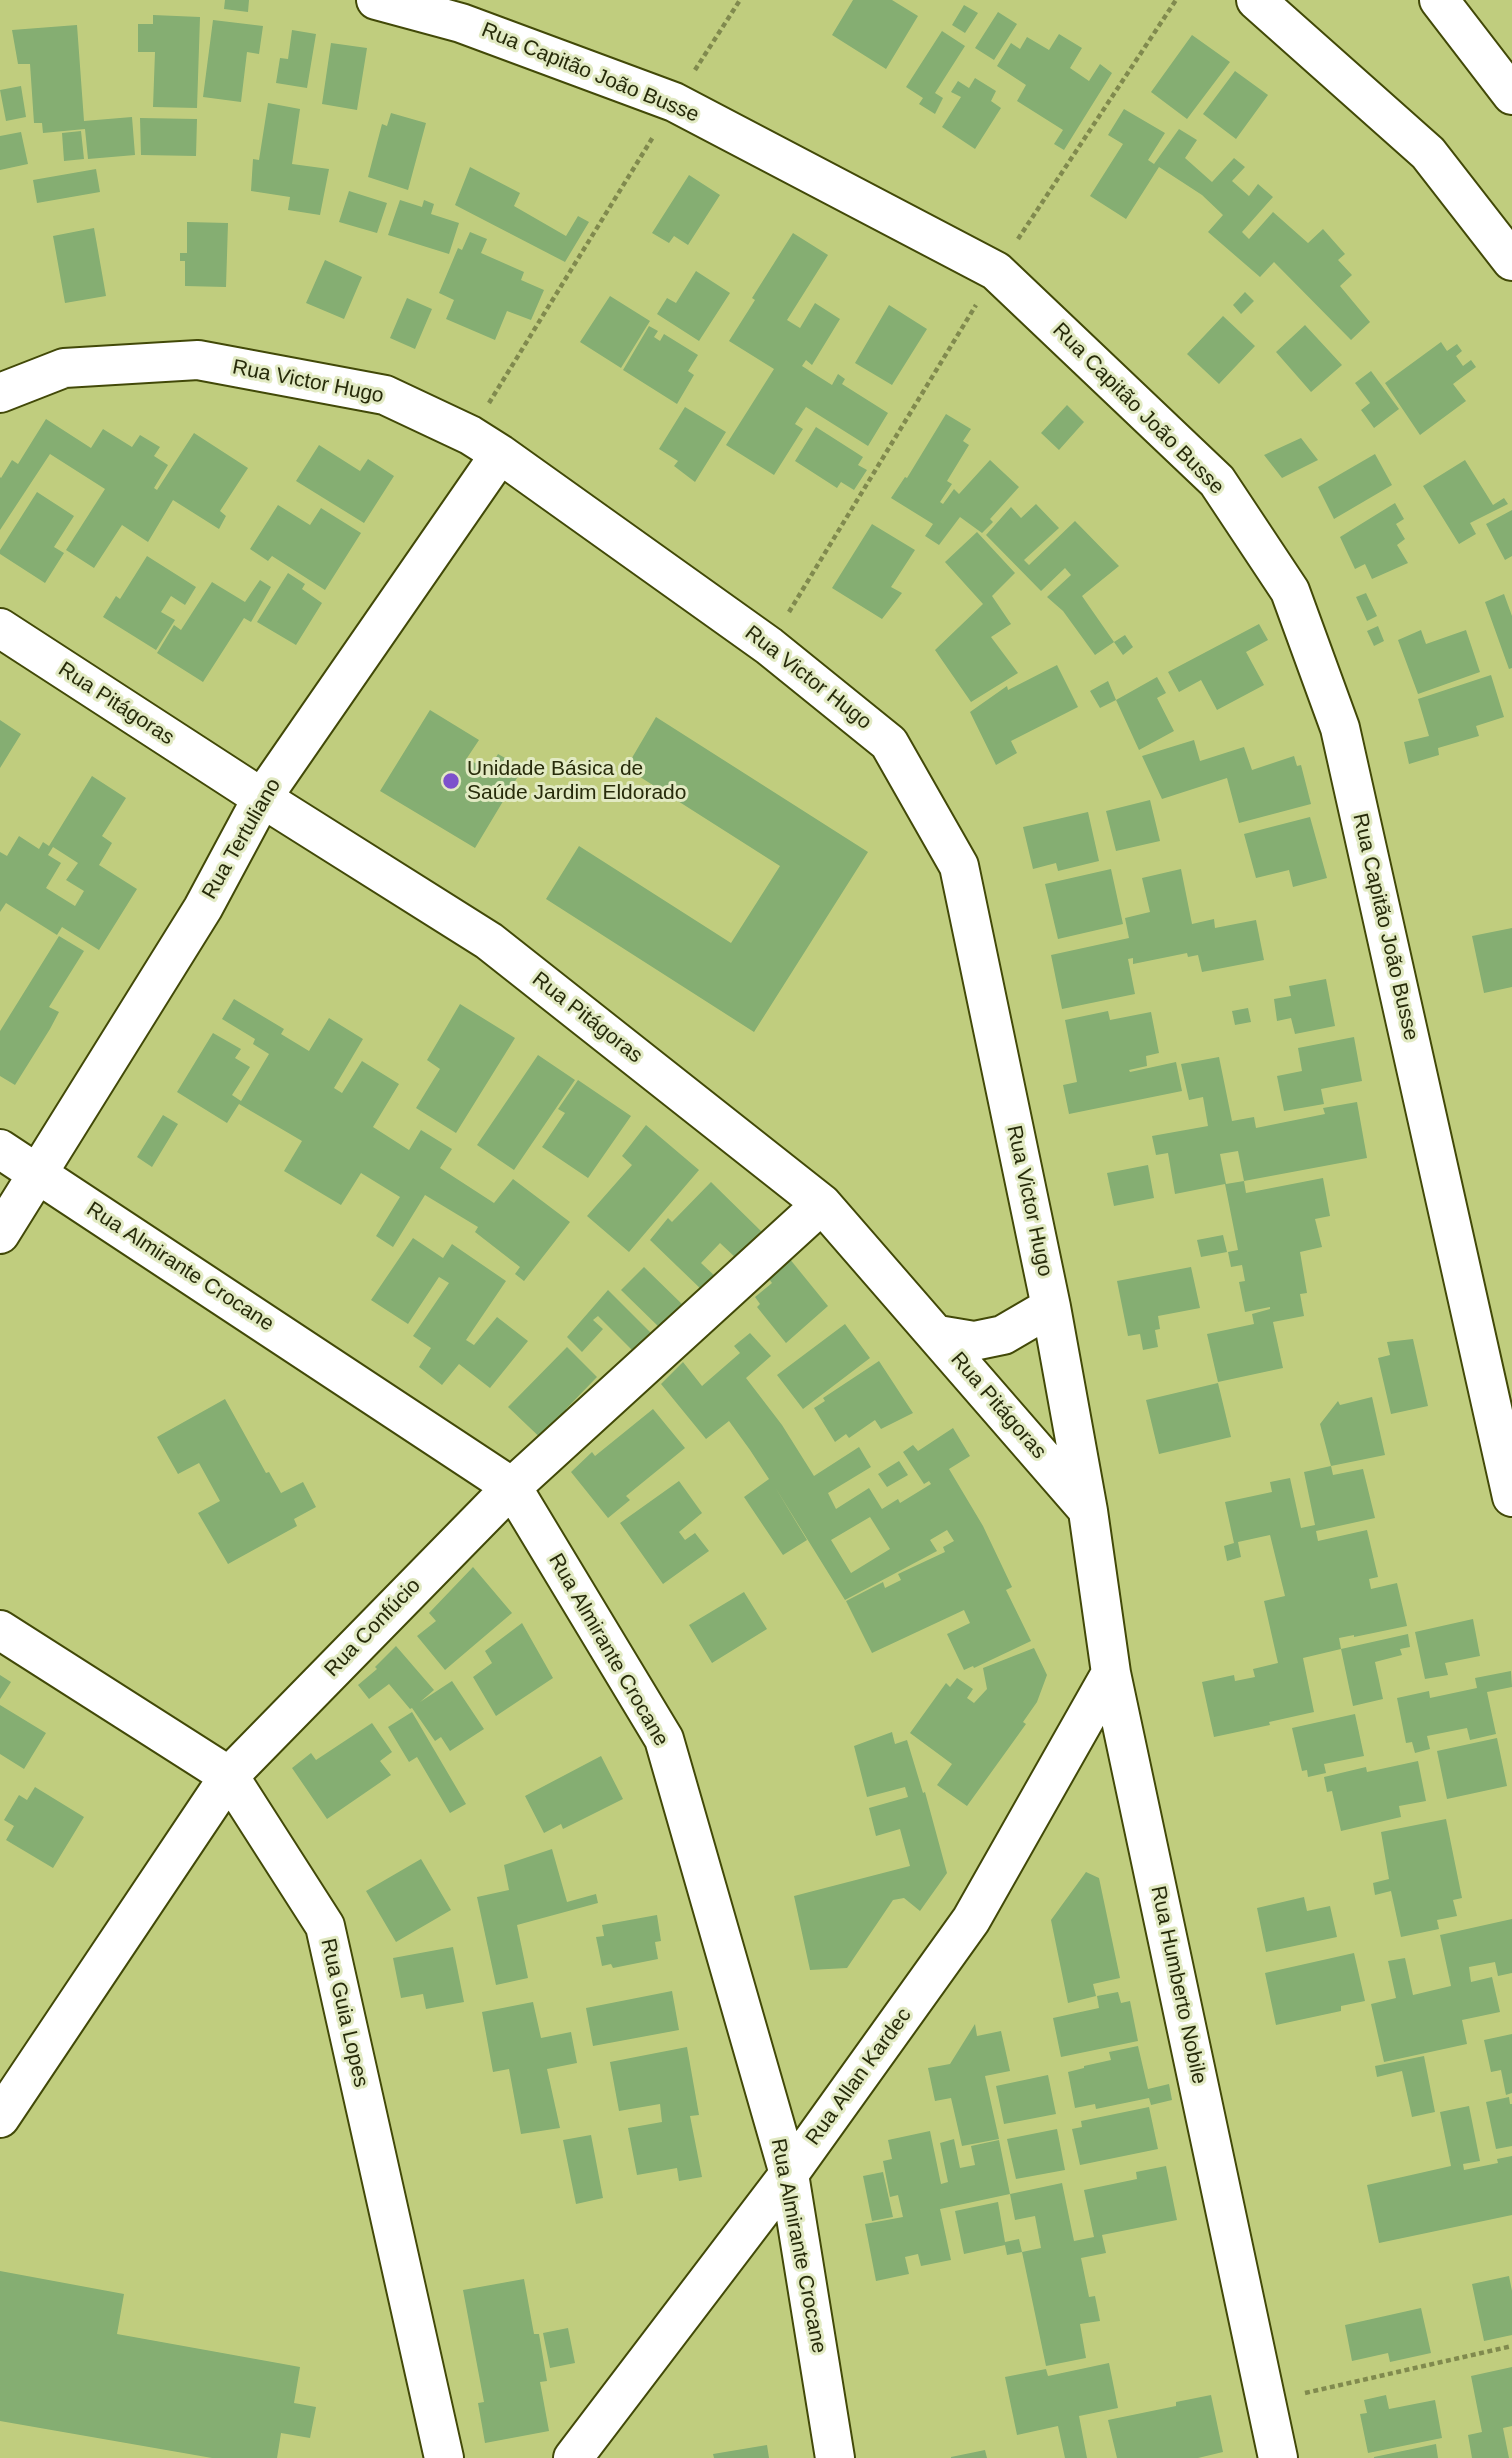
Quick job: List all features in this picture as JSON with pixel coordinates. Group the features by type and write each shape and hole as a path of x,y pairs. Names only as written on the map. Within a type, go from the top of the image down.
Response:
{"main road":[{"name":"Rua Capitão João Busse","path":"376,0 461,23 674,103 996,271 1217,481 1290,591 1340,728 1512,1497"},
{"path":"1256,0 1428,153 1512,261"},
{"path":"1439,0 1512,95"},
{"name":"Rua Victor Hugo","path":"0,393 64,368 198,360 385,395 485,444 769,646 889,743 959,866 1051,1307 1088,1511"},
{"name":"Rua Tertuliano","path":"0,1234 203,908 262,799 485,444"},
{"name":"Rua Pitágoras","path":"0,628 262,799 489,941 822,1204 1088,1511"},
{"name":"Rua Almirante Crocane","path":"0,1149 512,1487 664,1739 789,2174 835,2458"},
{"name":"Rua Confúcio","path":"0,2118 229,1776 512,1487 822,1204"},
{"path":"938,1335 974,1341 1003,1335 1051,1307"},
{"name":"Rua Humberto Nobile","path":"1088,1511 1111,1673 1279,2458"},
{"name":"Rua Guia Lopes","path":"0,1630 229,1776 325,1926 444,2458"},
{"name":"Rua Allan Kardec","path":"573,2458 789,2174 971,1920 1111,1673"}],"path":[{"path":"485,444 674,103 740,0"},
{"path":"769,646 996,271 1176,0"},
{"path":"1267,2402 1512,2346"}],"building":[{"path":"225,0 249,0 248,12 224,9"},
{"path":"853,0 892,0 918,16 886,69 832,35"},
{"path":"964,5 978,13 965,33 952,25"},
{"path":"998,12 1017,24 994,60 975,48"},
{"path":"153,15 200,17 197,108 153,107 155,52 138,52 138,24 153,24"},
{"path":"213,20 263,26 259,54 247,52 241,102 203,97"},
{"path":"77,25 84,121 132,117 135,155 88,159 85,129 43,133 42,123 34,123 30,64 18,64 12,30"},
{"path":"292,30 316,34 307,88 276,83 280,58 288,59"},
{"path":"942,31 965,46 935,93 943,98 935,114 919,104 923,98 906,87"},
{"path":"1059,34 1082,48 1070,68 1089,81 1100,64 1112,73 1064,150 1054,144 1063,130 1017,101 1026,85 997,66 1011,43 1020,49 1027,37 1049,50"},
{"path":"1192,35 1230,62 1187,119 1151,92"},
{"path":"331,43 367,48 357,110 322,104"},
{"path":"1235,71 1268,95 1236,139 1203,114"},
{"path":"975,78 996,91 991,101 1001,108 975,149 942,127 961,97 951,92 958,81 969,88"},
{"path":"21,86 26,117 6,121 0,90"},
{"path":"268,103 300,109 292,164 329,169 320,215 288,210 290,197 251,191 253,159 259,160"},
{"path":"1124,109 1165,133 1148,160 1154,164 1179,129 1197,140 1185,158 1212,182 1234,158 1245,167 1232,181 1249,196 1258,184 1273,197 1242,232 1249,239 1273,212 1308,243 1323,229 1345,254 1338,260 1352,275 1340,286 1370,322 1351,340 1274,262 1260,277 1208,232 1223,215 1202,195 1159,167 1126,219 1090,196 1123,144 1108,135"},
{"path":"391,113 426,123 408,190 368,177 382,124 387,126"},
{"path":"140,118 197,119 196,156 141,155"},
{"path":"81,131 84,159 64,161 62,133"},
{"path":"21,132 28,164 0,170 0,136"},
{"path":"470,167 520,193 514,206 566,236 578,216 589,222 565,262 455,205"},
{"path":"96,169 100,192 37,203 33,180"},
{"path":"689,175 720,195 688,245 674,236 669,243 652,233"},
{"path":"349,191 387,203 377,233 339,222"},
{"path":"400,200 422,207 424,200 434,204 431,214 459,223 449,254 388,235"},
{"path":"187,222 228,223 226,287 185,286 185,261 180,261 180,253 187,253"},
{"path":"94,228 106,296 65,303 53,236"},
{"path":"470,232 487,239 481,253 524,272 521,280 544,290 531,320 507,311 495,340 446,319 454,300 439,293 458,248 462,250"},
{"path":"793,233 828,255 787,320 800,328 815,303 840,319 812,365 806,360 802,366 832,385 838,374 845,379 842,384 888,413 868,446 806,407 795,424 803,429 774,475 726,445 774,369 729,341 755,300 752,298"},
{"path":"325,260 362,277 344,319 306,303"},
{"path":"696,271 730,293 699,341 657,314 667,298 676,303"},
{"path":"1245,292 1254,301 1241,314 1233,305"},
{"path":"610,296 650,321 621,368 580,342"},
{"path":"407,298 432,309 415,349 390,338"},
{"path":"889,305 927,329 892,385 855,363"},
{"path":"1223,316 1255,346 1219,384 1187,354"},
{"path":"1305,325 1342,365 1311,392 1276,352"},
{"path":"649,326 658,331 654,337 660,341 664,334 698,355 688,371 694,375 677,404 623,370"},
{"path":"1441,342 1447,351 1457,344 1462,351 1456,356 1463,366 1471,360 1476,367 1453,384 1466,401 1420,435 1385,383"},
{"path":"1371,371 1399,409 1374,428 1361,410 1370,403 1355,383"},
{"path":"1067,405 1084,422 1059,450 1041,433"},
{"path":"685,407 726,432 695,482 674,466 678,461 659,449"},
{"path":"946,414 971,429 963,441 969,445 947,481 952,484 940,502 943,504 954,489 959,494 990,460 1019,487 990,519 993,522 982,533 960,517 939,545 925,536 933,524 891,498 905,477 907,478"},
{"path":"46,419 91,448 103,429 132,447 140,435 160,447 154,456 168,465 154,488 157,490 194,433 248,468 220,511 226,516 219,529 173,500 148,542 122,525 94,568 66,550 105,489 50,454 0,530 0,477 12,460 18,464"},
{"path":"816,427 863,457 858,465 867,470 854,490 841,482 837,488 795,461"},
{"path":"1301,438 1318,460 1282,478 1264,455"},
{"path":"319,445 360,471 368,459 394,476 364,523 296,481"},
{"path":"1375,454 1392,485 1334,519 1318,487"},
{"path":"1465,460 1493,505 1504,498 1508,504 1470,523 1476,534 1459,544 1423,486"},
{"path":"37,492 74,516 54,547 64,553 45,583 0,554"},
{"path":"1395,503 1404,519 1396,524 1405,539 1397,545 1408,563 1372,579 1365,564 1355,569 1340,537"},
{"path":"1036,504 1059,528 1024,560 1029,565 1075,521 1119,566 1082,596 1114,642 1095,655 1063,611 1047,597 1071,575 1065,568 1041,591 986,535 1011,507 1021,518"},
{"path":"278,505 310,525 321,508 361,533 325,590 272,556 268,561 250,549"},
{"path":"1512,510 1512,556 1505,560 1486,524"},
{"path":"872,524 915,550 891,587 902,593 882,619 832,588"},
{"path":"977,532 1015,573 992,596 1011,624 991,637 1018,673 971,702 935,650 983,604 945,562"},
{"path":"147,556 196,587 185,605 171,596 161,612 175,620 156,650 103,617 116,596 120,599"},
{"path":"288,573 305,584 302,589 322,603 296,645 257,622"},
{"path":"260,580 271,587 251,622 244,618 203,682 157,653 174,625 181,630 212,582 245,602"},
{"path":"1366,593 1377,616 1367,621 1356,597"},
{"path":"1504,594 1512,616 1512,668 1509,669 1485,602"},
{"path":"1259,624 1268,640 1246,652 1264,685 1217,710 1201,680 1179,692 1168,672"},
{"path":"1378,626 1384,641 1374,646 1367,631"},
{"path":"1421,630 1426,644 1466,630 1480,672 1418,694 1398,640"},
{"path":"1125,635 1133,647 1123,655 1114,642"},
{"path":"1057,665 1078,707 1011,741 1017,753 996,765 970,712 1007,686 1008,690"},
{"path":"1491,675 1504,717 1476,726 1479,736 1438,748 1439,755 1409,764 1404,742 1429,736 1418,699"},
{"path":"1157,677 1166,693 1157,698 1174,731 1139,750 1116,700"},
{"path":"1108,681 1116,700 1100,708 1090,691"},
{"name":"Unidade Básica de Saúde Jardim Eldorado","path":"430,710 479,740 467,758 488,771 498,754 523,768 475,848 380,791"},
{"path":"656,717 868,852 754,1032 546,899 579,846 731,943 780,866 626,768"},
{"path":"0,720 21,734 0,768"},
{"path":"1194,740 1200,761 1244,747 1252,770 1294,756 1297,766 1301,765 1311,804 1239,823 1227,778 1162,799 1142,756"},
{"path":"92,776 126,798 102,836 112,843 99,865 137,889 99,950 62,927 57,935 6,903 0,912 0,852 7,856 19,836 39,849 43,842 49,846","holes":["53,847 78,863 66,880 84,891 75,906 46,888 61,863 48,855"]},
{"path":"1150,800 1160,841 1116,851 1106,811"},
{"path":"1088,812 1099,861 1058,871 1056,863 1033,869 1023,827"},
{"path":"1310,817 1327,878 1293,887 1289,870 1256,878 1244,834"},
{"path":"1111,869 1123,924 1058,939 1045,884"},
{"path":"1181,869 1192,924 1214,919 1215,928 1256,920 1264,960 1202,972 1198,955 1188,957 1187,953 1133,964 1133,958 1128,959 1135,994 1062,1009 1051,955 1129,938 1125,918 1150,912 1142,878"},
{"path":"1512,928 1512,987 1484,993 1472,936"},
{"path":"59,936 84,951 49,1007 59,1012 15,1085 0,1076 0,1031"},
{"path":"1326,979 1335,1026 1295,1034 1291,1018 1277,1021 1274,999 1291,996 1289,986"},
{"path":"234,999 284,1029 281,1034 309,1051 329,1018 363,1039 334,1088 342,1093 362,1061 399,1084 373,1127 409,1150 421,1130 452,1149 440,1168 494,1203 513,1179 570,1222 524,1281 515,1274 520,1267 475,1232 478,1227 425,1195 393,1247 376,1236 400,1197 361,1173 341,1205 284,1171 302,1141 239,1104 227,1123 177,1092 213,1033 241,1049 235,1058 250,1067 232,1095 241,1101 269,1054 253,1044 255,1039 222,1019"},
{"path":"460,1004 515,1038 456,1133 416,1108 440,1069 427,1060"},
{"path":"1248,1008 1251,1022 1235,1025 1232,1011"},
{"path":"1108,1011 1110,1020 1151,1012 1159,1053 1146,1056 1147,1066 1129,1070 1130,1072 1176,1062 1182,1091 1069,1114 1063,1085 1077,1082 1065,1020"},
{"path":"1354,1037 1362,1081 1321,1089 1324,1104 1284,1111 1277,1076 1302,1071 1298,1048"},
{"path":"538,1055 575,1080 514,1170 477,1145"},
{"path":"1219,1057 1232,1121 1254,1117 1256,1128 1325,1114 1323,1108 1357,1102 1367,1158 1244,1181 1246,1193 1323,1178 1330,1216 1315,1219 1322,1247 1300,1252 1307,1293 1300,1294 1304,1316 1273,1322 1283,1368 1218,1382 1207,1334 1254,1324 1252,1314 1270,1307 1245,1312 1239,1282 1245,1281 1242,1265 1231,1267 1228,1252 1238,1250 1225,1184 1175,1194 1168,1153 1156,1155 1152,1136 1208,1126 1203,1097 1189,1100 1181,1064","holes":["1238,1151 1244,1181 1226,1184 1220,1154"]},
{"path":"578,1080 631,1116 588,1178 542,1147 565,1113 558,1109"},
{"path":"163,1115 178,1124 152,1167 137,1157"},
{"path":"646,1125 699,1170 629,1252 587,1216 632,1165 622,1156"},
{"path":"1148,1165 1154,1198 1114,1206 1107,1173"},
{"path":"711,1182 763,1233 737,1259 720,1243 701,1263 717,1278 704,1292 650,1240 668,1218 672,1222"},
{"path":"1223,1235 1227,1252 1201,1257 1197,1240"},
{"path":"413,1238 443,1258 452,1244 506,1281 466,1340 474,1345 497,1317 528,1341 490,1388 459,1364 442,1385 419,1367 431,1348 413,1336 449,1283 439,1277 408,1324 371,1300"},
{"path":"789,1258 828,1306 786,1343 757,1307 760,1304 755,1297 772,1283 769,1279"},
{"path":"644,1267 685,1307 662,1330 621,1290"},
{"path":"1191,1267 1200,1308 1158,1316 1160,1329 1155,1330 1158,1347 1143,1350 1140,1334 1128,1336 1117,1281"},
{"path":"608,1290 657,1339 639,1357 598,1316 593,1320 603,1329 582,1352 567,1337"},
{"path":"845,1324 870,1358 803,1409 777,1375"},
{"path":"750,1333 771,1356 746,1378 782,1425 814,1476 859,1447 871,1467 828,1493 836,1509 869,1488 882,1509 898,1499 900,1503 931,1484 929,1481 924,1484 903,1452 913,1445 918,1451 953,1428 970,1456 949,1469 983,1526 1012,1587 1006,1590 1031,1641 974,1668 973,1666 964,1670 947,1634 970,1623 964,1610 872,1653 846,1601 883,1582 885,1588 901,1580 898,1574 945,1552 943,1547 954,1541 947,1530 930,1540 937,1551 845,1600 775,1487 807,1540 783,1555 744,1497 769,1479 750,1450 729,1421 706,1439 661,1384 683,1362 702,1386 740,1353 734,1346","holes":["870,1517 890,1549 851,1573 831,1540"]},
{"path":"1413,1339 1428,1406 1391,1414 1378,1358 1390,1355 1387,1342"},
{"path":"567,1347 597,1377 566,1409 576,1420 549,1446 508,1407"},
{"path":"879,1361 913,1413 881,1429 875,1420 849,1438 846,1434 835,1442 814,1408 825,1401 823,1398"},
{"path":"1218,1383 1231,1437 1159,1454 1146,1400"},
{"path":"1372,1397 1385,1455 1331,1466 1320,1424 1338,1401 1340,1405"},
{"path":"225,1399 266,1473 269,1472 281,1493 303,1482 316,1507 294,1519 297,1526 228,1564 198,1513 220,1501 199,1463 178,1474 157,1437"},
{"path":"653,1409 685,1448 626,1496 630,1500 608,1518 571,1472 592,1452 595,1456"},
{"path":"899,1461 908,1475 887,1487 878,1474"},
{"path":"1331,1466 1333,1475 1363,1469 1375,1518 1316,1531 1318,1541 1367,1530 1378,1577 1369,1579 1371,1589 1397,1583 1407,1626 1339,1638 1341,1649 1303,1658 1314,1712 1214,1737 1202,1682 1234,1675 1235,1681 1255,1677 1253,1669 1278,1663 1264,1601 1285,1596 1270,1535 1238,1542 1241,1557 1227,1561 1224,1546 1234,1543 1225,1502 1272,1492 1270,1482 1290,1478 1301,1528 1315,1525 1304,1472"},
{"path":"679,1481 702,1513 679,1532 685,1540 695,1533 709,1551 663,1584 620,1523"},
{"path":"473,1567 512,1613 445,1670 417,1636 436,1621 429,1613"},
{"path":"744,1592 767,1629 712,1663 689,1625"},
{"path":"1473,1619 1480,1656 1445,1663 1448,1675 1425,1679 1415,1632"},
{"path":"522,1623 553,1678 496,1716 473,1677 492,1663 485,1651"},
{"path":"1408,1634 1410,1647 1400,1649 1402,1655 1375,1662 1383,1699 1353,1706 1341,1649"},
{"path":"396,1646 434,1690 420,1702 452,1681 484,1729 450,1751 441,1737 435,1741 412,1708 410,1709 389,1684 369,1699 358,1685 377,1669 375,1667"},
{"path":"1034,1648 1047,1675 1037,1702 1023,1722 1026,1724 967,1806 937,1785 952,1764 910,1733 946,1683 950,1687 957,1678 973,1689 967,1698 974,1703 987,1689 983,1668"},
{"path":"1511,1671 1512,1687 1487,1692 1496,1734 1470,1740 1467,1728 1427,1736 1430,1749 1415,1753 1412,1742 1406,1743 1397,1698 1429,1691 1430,1698 1477,1688 1475,1678"},
{"path":"0,1675 11,1682 0,1699"},
{"path":"0,1705 46,1733 24,1769 0,1754"},
{"path":"412,1712 466,1804 450,1813 417,1757 409,1762 388,1727"},
{"path":"1355,1714 1364,1756 1324,1764 1326,1773 1308,1777 1307,1770 1302,1771 1292,1728"},
{"path":"372,1723 392,1752 380,1761 391,1775 327,1819 292,1768 311,1753 316,1760"},
{"path":"892,1732 895,1744 907,1740 923,1793 925,1792 947,1873 920,1911 904,1898 893,1900 847,1968 810,1970 794,1896 910,1866 900,1829 876,1836 869,1808 908,1797 905,1787 867,1797 854,1746"},
{"path":"1497,1738 1507,1786 1447,1799 1437,1751"},
{"path":"601,1756 623,1799 563,1829 561,1824 544,1833 525,1796"},
{"path":"1418,1761 1426,1801 1399,1806 1401,1817 1341,1831 1332,1791 1327,1792 1324,1777 1366,1767 1367,1772"},
{"path":"35,1787 84,1817 53,1868 6,1840 14,1826 4,1820 19,1795 27,1800"},
{"path":"1446,1819 1462,1898 1453,1900 1457,1916 1437,1920 1439,1929 1401,1937 1391,1891 1375,1895 1373,1883 1389,1879 1381,1832"},
{"path":"552,1849 567,1902 596,1894 598,1903 517,1925 528,1978 496,1985 477,1897 509,1890 504,1865"},
{"path":"421,1859 451,1910 396,1942 366,1891"},
{"path":"1086,1872 1099,1878 1120,1978 1093,1984 1096,1996 1068,2003 1051,1920"},
{"path":"1304,1897 1307,1911 1330,1906 1337,1937 1266,1952 1257,1908"},
{"path":"657,1915 661,1941 655,1942 658,1959 613,1968 611,1964 602,1966 596,1937 604,1936 602,1925"},
{"path":"1512,1919 1512,1973 1498,1976 1495,1962 1469,1967 1471,1982 1492,1977 1500,2012 1462,2020 1467,2044 1384,2062 1371,2004 1396,1998 1388,1961 1405,1958 1413,1995 1451,1986 1440,1935"},
{"path":"453,1947 464,2002 426,2009 423,1994 401,1998 393,1958"},
{"path":"1354,1953 1365,2001 1341,2006 1341,2011 1276,2025 1265,1973"},
{"path":"672,1991 679,2030 593,2046 586,2008"},
{"path":"1118,1992 1121,2003 1130,2001 1138,2041 1061,2057 1053,2018 1099,2008 1097,1996"},
{"path":"533,2002 541,2038 571,2032 577,2063 547,2069 560,2128 521,2134 509,2069 493,2072 482,2012"},
{"path":"975,2024 977,2036 1001,2031 1010,2071 985,2076 999,2139 962,2146 951,2098 935,2101 928,2068 950,2064"},
{"path":"1512,2034 1512,2093 1506,2095 1501,2070 1491,2072 1484,2040"},
{"path":"1138,2046 1148,2089 1169,2084 1172,2100 1151,2105 1149,2098 1096,2109 1095,2104 1075,2108 1068,2072 1111,2060 1109,2052"},
{"path":"687,2047 699,2115 690,2116 702,2177 679,2181 677,2168 637,2175 628,2128 662,2122 660,2104 619,2111 610,2062"},
{"path":"1424,2056 1435,2112 1412,2117 1402,2071 1377,2077 1375,2066"},
{"path":"1048,2075 1056,2114 1004,2124 996,2086"},
{"path":"1509,2097 1512,2104 1512,2146 1496,2149 1486,2102"},
{"path":"1469,2106 1480,2161 1463,2164 1464,2170 1498,2163 1497,2159 1512,2156 1512,2215 1379,2243 1367,2185 1451,2166 1440,2112"},
{"path":"1149,2107 1158,2149 1080,2165 1072,2129 1082,2127 1081,2121"},
{"path":"1057,2129 1065,2170 1016,2179 1007,2139"},
{"path":"930,2131 941,2184 948,2182 940,2143 954,2139 960,2168 975,2165 971,2146 999,2140 1010,2194 940,2209 951,2260 921,2266 918,2254 905,2257 909,2274 876,2281 865,2224 903,2217 898,2195 890,2197 883,2161 892,2159 888,2140"},
{"path":"591,2135 603,2198 576,2204 563,2140"},
{"path":"1166,2166 1177,2220 1102,2235 1106,2253 1081,2258 1089,2297 1095,2296 1100,2321 1080,2324 1086,2358 1046,2366 1022,2252 1041,2248 1035,2216 1015,2220 1010,2194 1062,2183 1074,2241 1094,2237 1084,2190 1137,2179 1136,2172"},
{"path":"883,2172 893,2217 872,2221 863,2176"},
{"path":"998,2202 1005,2242 1019,2239 1022,2252 1007,2255 1005,2245 964,2254 955,2211"},
{"path":"0,2271 124,2294 117,2334 300,2367 294,2403 316,2407 310,2438 281,2433 277,2458 212,2458 0,2421"},
{"path":"1509,2276 1512,2291 1512,2335 1484,2341 1472,2284"},
{"path":"524,2279 534,2334 539,2334 547,2381 540,2382 549,2431 485,2443 478,2403 484,2402 463,2290"},
{"path":"1421,2308 1431,2353 1390,2362 1388,2353 1352,2361 1345,2325"},
{"path":"568,2328 575,2363 550,2368 543,2333"},
{"path":"1109,2363 1118,2408 1079,2416 1087,2458 1065,2458 1058,2426 1017,2435 1005,2377 1046,2369 1048,2376"},
{"path":"1512,2367 1512,2426 1503,2428 1509,2458 1472,2458 1468,2435 1482,2432 1471,2376"},
{"path":"1211,2395 1223,2452 1198,2458 1117,2458 1108,2420 1176,2406 1176,2402"},
{"path":"1386,2395 1389,2409 1435,2400 1442,2438 1368,2453 1360,2414 1367,2413 1364,2400"},
{"path":"1436,2444 1438,2458 1374,2458 1374,2457"},
{"path":"767,2445 769,2458 714,2458 713,2454"},
{"path":"985,2450 987,2458 951,2458 951,2457"}],"place":[{"name":"Unidade Básica de Saúde Jardim Eldorado","path":"451,781"}]}
